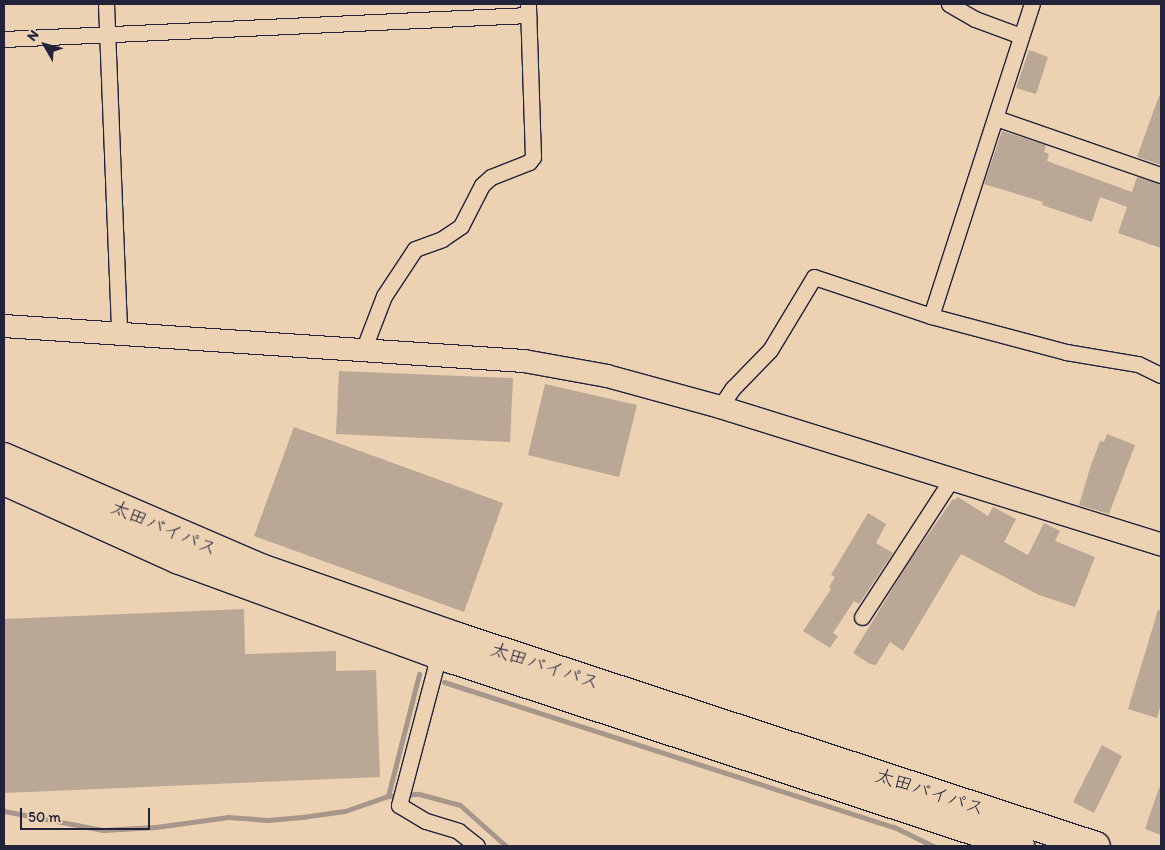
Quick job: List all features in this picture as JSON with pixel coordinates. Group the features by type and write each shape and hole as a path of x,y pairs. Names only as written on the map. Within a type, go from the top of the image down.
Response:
{"highway":[{"name":"太田バイパス","path":"4,457 261,568 458,637 1096,846"},
{"name":"太田バイパス","path":"4,481 179,560 436,654 1020,846"}],"street":[{"path":"106,4 119,333"},
{"path":"949,4 975,19 1021,36"},
{"path":"931,316 1032,4"},
{"path":"4,39 528,10 533,157 529,162 491,177 482,185 461,226 442,239 415,249 384,296 364,348"},
{"path":"996,118 1161,176"},
{"path":"720,407 733,388 770,350 814,277 931,316 1066,352 1138,364 1161,375"},
{"path":"4,326 364,348 541,364 607,376 720,407 1161,544"},
{"path":"862,617 951,480"},
{"path":"436,654 435,669 399,805 426,822 458,831 477,846"}],"building":[{"path":"1029,50 1048,57 1036,94 1016,88"},
{"path":"1159,96 1161,96 1161,165 1137,157"},
{"path":"1002,131 1046,145 1044,152 1049,154 1047,161 1132,192 1137,177 1161,184 1161,248 1118,233 1127,207 1100,197 1092,222 1042,205 1043,202 984,184"},
{"path":"339,371 513,378 510,442 336,434"},
{"path":"545,384 637,405 619,477 528,455"},
{"path":"294,427 503,503 464,612 254,536"},
{"path":"1107,434 1135,445 1109,514 1079,505 1100,441 1104,442"},
{"path":"958,497 988,516 993,507 1016,519 1004,542 1028,555 1044,523 1060,531 1055,541 1095,557 1075,607 1039,595 961,554 903,651 890,642 876,665 870,664 853,653 909,562 953,499 955,500"},
{"path":"868,513 886,524 876,543 893,553 859,604 854,601 833,633 838,636 830,648 803,631 831,589 829,587 835,577 831,575"},
{"path":"244,609 245,654 336,651 336,671 376,670 380,777 4,793 4,619"},
{"path":"1158,610 1161,611 1161,703 1157,718 1128,709"},
{"path":"1102,745 1122,756 1094,813 1073,802"},
{"path":"1159,788 1161,788 1161,835 1145,829"}],"waterway":[{"path":"388,796 419,674"},
{"path":"444,682 894,827 933,846"},
{"path":"4,811 103,830 156,827 228,817 268,820 302,817 345,811 388,796 419,794 460,805 506,846"}]}
